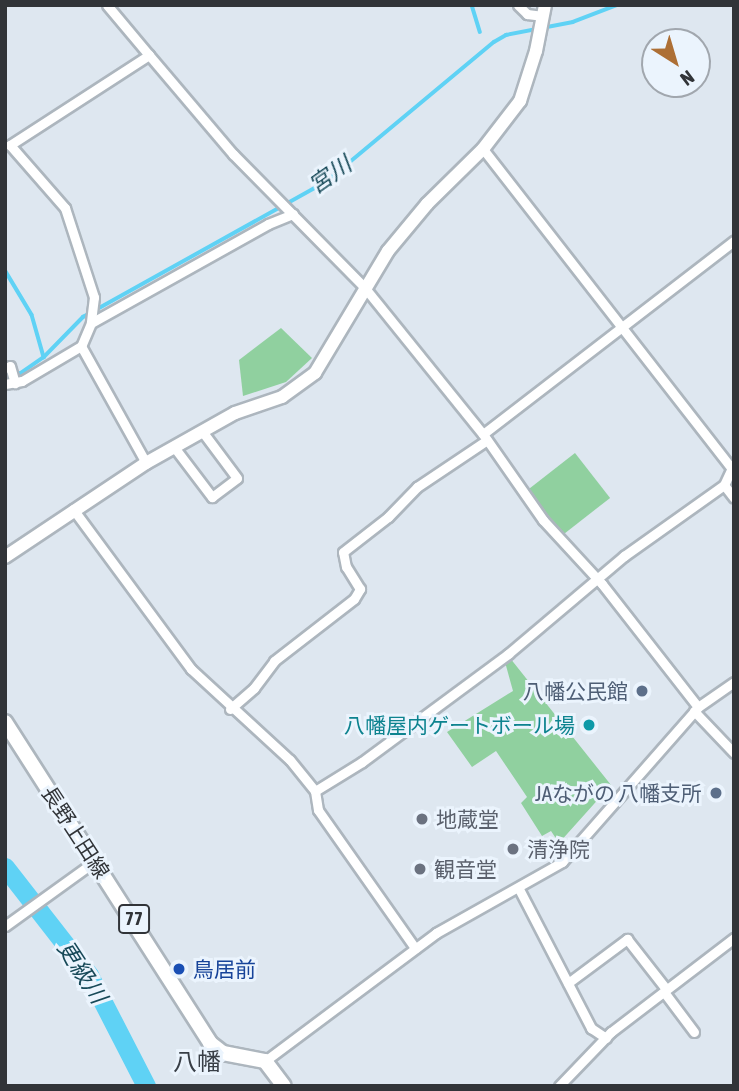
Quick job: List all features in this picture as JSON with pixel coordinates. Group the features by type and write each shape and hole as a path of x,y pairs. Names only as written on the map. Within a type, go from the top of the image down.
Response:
{"main road":[{"path":"5,557 73,509 146,463 202,431 300,387 335,345 365,288 407,227 483,149 520,101 543,14"},
{"name":"長野上田線","path":"5,722 210,1043 223,1053 265,1062"},
{"path":"265,1062 284,1086"}],"street":[{"path":"107,5 233,154 365,288 485,437 523,494 734,753"},
{"path":"518,5 527,14 543,14"},
{"path":"8,368 12,382 81,345 91,321 94,297 65,208 7,143 149,55"},
{"path":"315,791 362,762 476,678 596,581 724,485 732,466 483,149"},
{"path":"91,321 292,213"},
{"path":"230,709 254,688 274,661 354,599 360,589 346,567 343,552 388,517 417,487 485,437 734,241"},
{"path":"81,345 146,463"},
{"path":"174,447 212,497 237,478 202,431"},
{"path":"724,485 734,498"},
{"path":"73,509 146,603 171,644 230,709 290,760 315,791 318,810 415,948"},
{"path":"265,1062 415,948 562,862 696,709 734,682"},
{"path":"5,926 95,861"},
{"path":"519,889 591,1027 606,1038"},
{"path":"559,1086 606,1038 734,938"},
{"path":"568,983 627,939 694,1032"}],"green space":[{"path":"281,328 312,358 286,382 243,396 239,360"},
{"path":"575,453 610,498 562,535 527,491"},
{"path":"510,658 611,785 559,843 551,831 542,836 521,803 527,797 496,751 472,767 447,732 513,691 505,662"}],"waterway":[{"path":"472,5 480,32"},
{"name":"宮川","path":"5,376 21,373 44,357 83,317 327,181 494,42 506,35 573,22 617,5"},
{"name":"更級川","path":"5,270 32,315 44,357"},
{"name":"更級川","path":"5,867 89,975 146,1086"}],"place":[{"name":"八幡公民館","path":"642,691"},
{"name":"八幡屋内ゲートボール場","path":"589,725"},
{"name":"JAながの 八幡支所","path":"716,793"},
{"name":"地蔵堂","path":"422,819"},
{"name":"清浄院","path":"513,849"},
{"name":"観音堂","path":"420,869"},
{"name":"鳥居前","path":"179,969"}],"district":[{"name":"八幡","path":"197,1062"}]}
